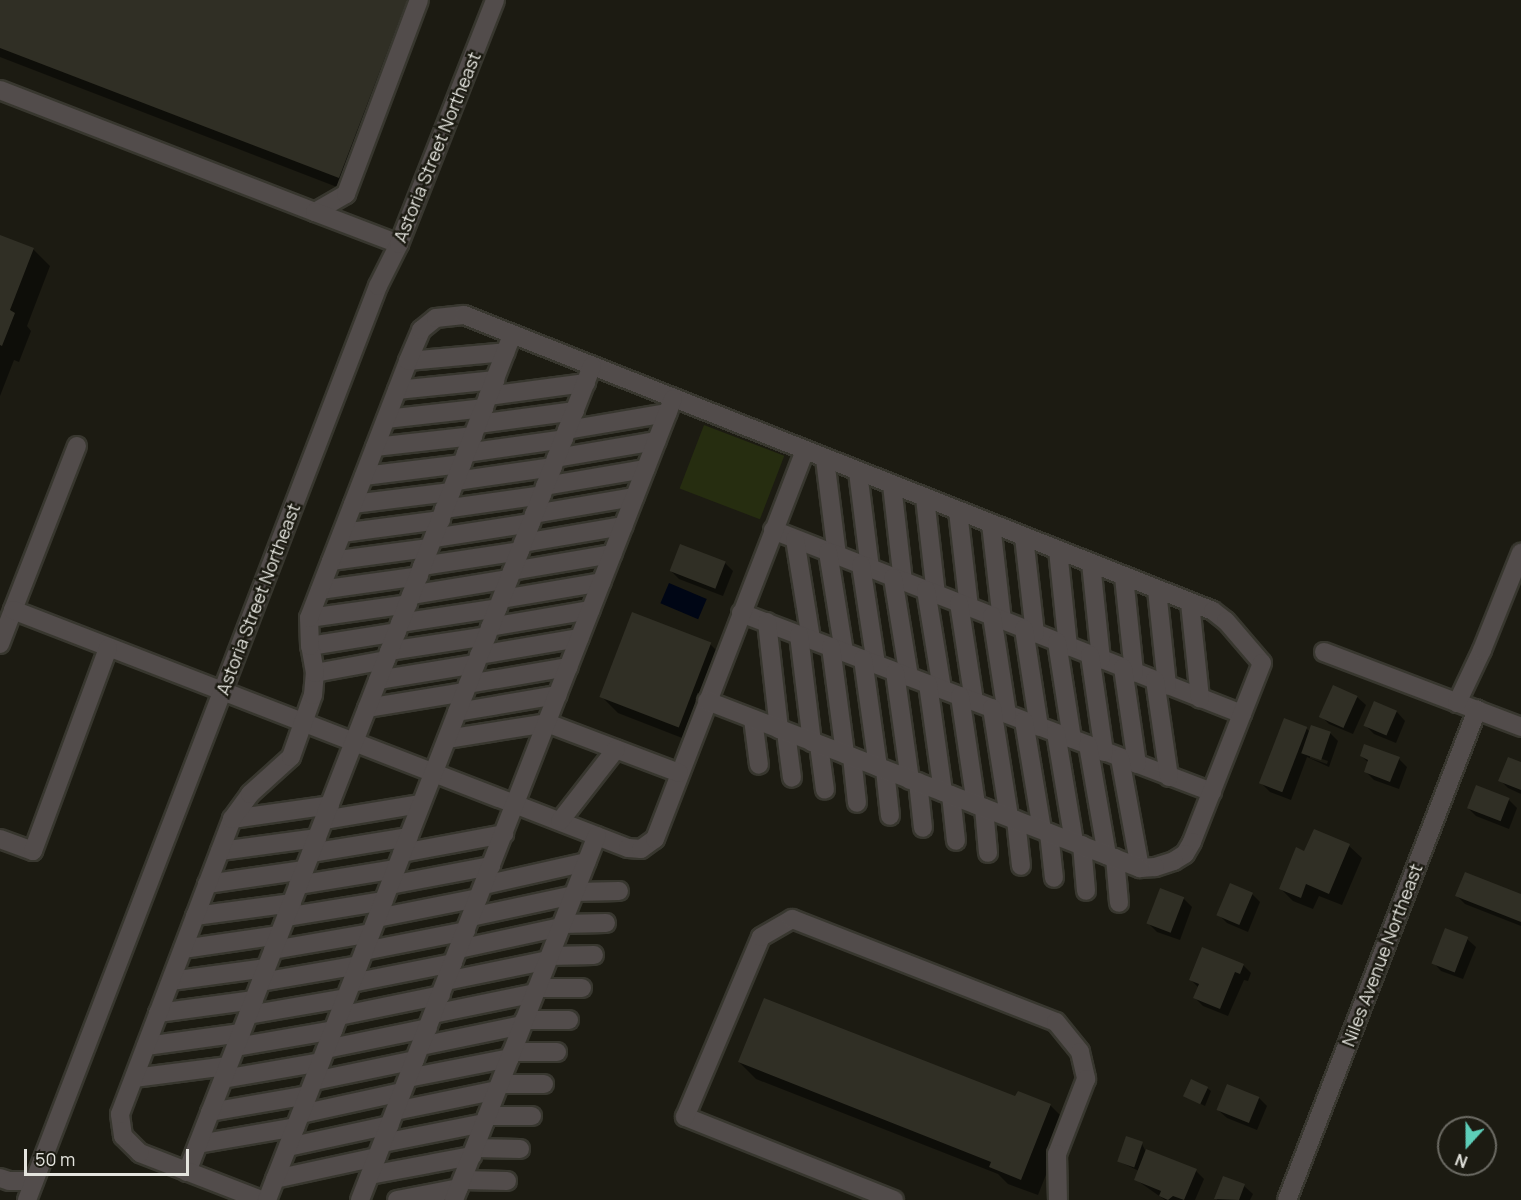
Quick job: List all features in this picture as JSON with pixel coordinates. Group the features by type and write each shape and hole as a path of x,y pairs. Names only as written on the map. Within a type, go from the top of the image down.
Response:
{"street":[{"path":"315,212 346,194 419,0"},
{"name":"Astoria Street Northeast","path":"27,1200 378,286 399,244 495,0"},
{"path":"0,90 399,244"},
{"path":"261,1200 140,1154 123,1136 120,1114 232,819 250,794 291,757 313,695 315,673 310,646 309,618 408,361 422,330 436,318 448,314 464,315 509,343 671,406 805,450 1213,611 1226,621 1262,663 1212,792 1185,854 1174,861 1140,868 707,701"},
{"path":"408,361 509,343"},
{"path":"187,1172 509,343"},
{"path":"267,1200 589,374"},
{"path":"364,476 589,374"},
{"path":"397,390 478,423"},
{"path":"386,419 478,423 566,434 671,406"},
{"path":"360,1200 671,406"},
{"path":"375,447 478,423 575,411"},
{"path":"353,504 453,486 657,441"},
{"path":"0,644 77,446"},
{"path":"13,610 628,848 641,849 649,846 655,839 805,450"},
{"path":"825,459 837,649 848,756 857,803"},
{"path":"342,533 442,514 646,469"},
{"path":"858,472 870,662 881,768 890,816"},
{"path":"891,485 902,674 914,781 923,828"},
{"path":"331,561 431,543 635,497"},
{"path":"925,498 935,687 947,794 956,841"},
{"path":"958,511 967,699 988,853"},
{"path":"991,524 997,618 999,711 1021,866"},
{"path":"320,590 421,571 624,526"},
{"path":"773,530 1242,714"},
{"path":"1024,537 1030,631 1140,868"},
{"path":"795,539 816,743 825,790"},
{"path":"1058,550 1063,644 1080,742 1111,857 1119,903"},
{"path":"1457,703 1482,650 1521,553"},
{"path":"309,618 410,599 613,554"},
{"path":"1086,891 1078,844 1080,742 1095,657 1091,563"},
{"path":"1054,878 1045,831 1080,742 1128,670 1124,577"},
{"path":"310,646 602,582"},
{"path":"1157,590 1161,683 1170,777"},
{"path":"1190,603 1200,698"},
{"path":"315,673 591,610"},
{"path":"741,613 1212,792"},
{"path":"767,622 792,778"},
{"path":"378,680 580,638"},
{"path":"0,839 33,851 108,648"},
{"path":"1324,652 1521,727"},
{"path":"367,708 569,667"},
{"path":"457,712 558,695"},
{"name":"Niles Avenue Northeast","path":"1287,1200 1477,710"},
{"path":"753,719 759,765"},
{"path":"447,739 547,723 679,773"},
{"path":"560,821 616,749"},
{"path":"232,819 421,804"},
{"path":"183,949 276,942 390,885 504,834"},
{"path":"458,1189 597,836"},
{"path":"220,851 314,845 390,885"},
{"path":"207,884 301,878 481,891 586,862"},
{"path":"195,916 289,910 390,885 491,866"},
{"path":"171,981 264,975 361,958 574,893 619,891"},
{"path":"894,1200 686,1116 761,938 792,919 1056,1022 1080,1052 1086,1079 1057,1154 1058,1200"},
{"path":"158,1014 251,1007 349,990 562,926 606,923"},
{"path":"146,1046 238,1040 336,1023 443,988 549,958 594,955"},
{"path":"134,1078 226,1072 323,1055 536,990 582,988"},
{"path":"210,1112 311,1088 418,1053 523,1023 569,1020"},
{"path":"198,1144 298,1120 405,1085 511,1055 557,1052"},
{"path":"288,1147 498,1087 544,1084"},
{"path":"275,1179 486,1120 532,1116"},
{"path":"370,1175 473,1152 520,1149"},
{"path":"0,1178 9,1181 34,1180"},
{"path":"397,1200 507,1181"}],"green space":[{"path":"704,425 784,456 760,519 680,488"}],"shaded area":[{"path":"669,583 707,599 698,619 660,603"}],"building":[{"path":"0,0 407,0 339,178 0,48"},
{"path":"0,235 34,248 10,310 15,313 2,346 0,345"},
{"path":"680,544 726,562 715,589 670,571"},
{"path":"632,612 711,642 679,727 599,697"},
{"path":"1333,685 1358,696 1343,728 1319,717"},
{"path":"1374,701 1397,711 1386,736 1363,726"},
{"path":"1284,718 1307,727 1282,792 1259,783"},
{"path":"1311,725 1331,732 1321,760 1301,753"},
{"path":"1364,744 1400,757 1390,782 1364,772 1368,760 1360,756"},
{"path":"1508,757 1521,762 1521,790 1498,781"},
{"path":"1476,785 1510,798 1501,821 1467,808"},
{"path":"1314,829 1350,844 1329,894 1306,884 1301,898 1279,889 1296,847 1304,851"},
{"path":"1465,872 1521,894 1521,922 1455,896"},
{"path":"1230,883 1253,893 1239,925 1216,915"},
{"path":"1160,888 1184,897 1171,933 1146,923"},
{"path":"1445,928 1468,937 1455,972 1431,963"},
{"path":"1202,947 1244,964 1240,974 1235,972 1220,1009 1193,998 1199,984 1189,980"},
{"path":"764,998 1015,1096 1018,1091 1051,1104 1021,1180 989,1167 991,1162 738,1062"},
{"path":"1191,1079 1208,1087 1200,1104 1183,1096"},
{"path":"1227,1084 1259,1097 1249,1123 1217,1110"},
{"path":"1126,1136 1143,1142 1134,1167 1117,1162"},
{"path":"1146,1149 1197,1169 1184,1200 1173,1196 1168,1200 1159,1196 1161,1191 1134,1180"},
{"path":"1223,1176 1245,1184 1239,1200 1214,1199"}]}
